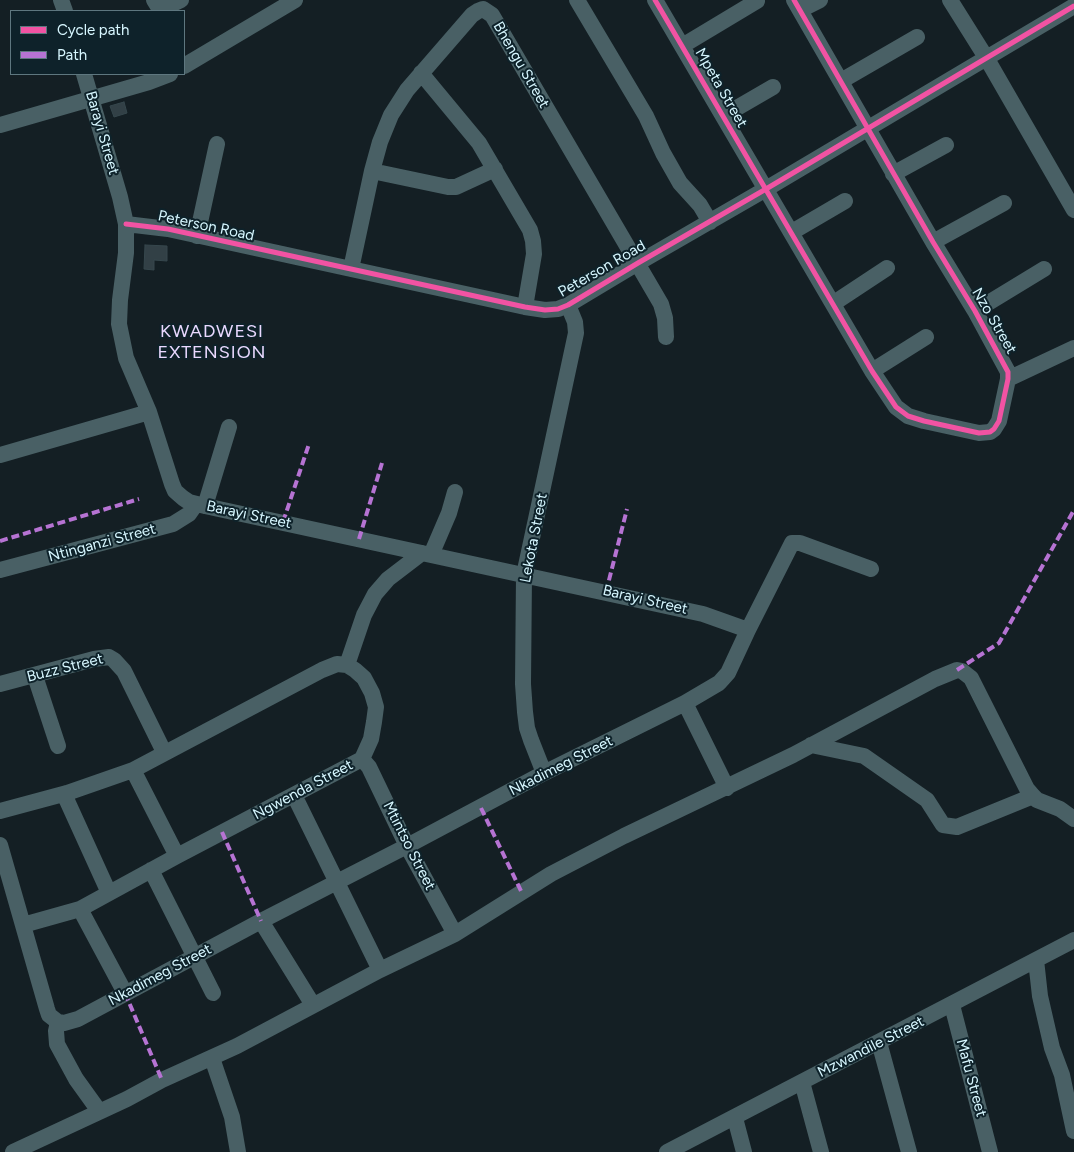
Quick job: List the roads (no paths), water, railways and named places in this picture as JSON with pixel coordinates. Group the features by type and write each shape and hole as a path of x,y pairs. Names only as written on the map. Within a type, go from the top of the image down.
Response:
{"street":[{"path":"154,0 159,8 164,8 181,0"},
{"path":"185,65 295,0"},
{"path":"577,0 646,116 663,153 680,183 700,204 710,222"},
{"name":"Mpeta Street","path":"655,0 766,189"},
{"path":"820,0 797,5 867,128"},
{"path":"950,0 1068,186 1074,210"},
{"name":"Mpeta Street","path":"682,46 757,1"},
{"name":"Bhengu Street","path":"351,270 372,171 380,142 391,115 421,73 483,5 492,15 638,263 664,311 666,336"},
{"name":"Peterson Road","path":"126,224 168,229 525,307 545,310 558,309 710,222 1074,6"},
{"path":"841,81 917,37"},
{"path":"421,73 471,131 530,230 534,254 525,307"},
{"name":"Barayi Street","path":"84,75 126,224 126,253 119,324 126,358 149,412 172,484 175,491 183,498 201,505 703,614 748,630"},
{"path":"0,125 167,75"},
{"name":"Mpeta Street","path":"723,116 773,87"},
{"name":"Nzo Street","path":"766,189 872,371 896,407 908,416 924,421 979,433 990,432 997,426 1008,372 975,311 867,128"},
{"path":"197,236 217,144"},
{"path":"893,174 946,145"},
{"path":"372,171 456,187 495,169"},
{"path":"792,232 845,202"},
{"path":"933,242 1004,203"},
{"path":"834,303 886,268"},
{"path":"975,311 1044,269"},
{"name":"Lekota Street","path":"544,773 531,740 525,712 524,574 576,333 575,322 568,305"},
{"path":"872,371 926,338"},
{"path":"1008,379 1074,348"},
{"path":"0,455 149,412"},
{"path":"201,505 229,427"},
{"path":"0,811 64,794 133,770 322,670 337,664 347,665 364,615 375,594 388,579 427,554 449,513 455,492"},
{"name":"Ntinganzi Street","path":"0,570 173,524 201,505"},
{"name":"Nkadimeg Street","path":"58,1022 64,1023 78,1019 544,773 685,703 719,683 724,678 792,543 800,543 871,569"},
{"name":"Buzz Street","path":"0,684 103,657 114,660 124,671 164,752"},
{"name":"Ngwenda Street","path":"22,925 80,909 362,759 371,739 376,707 372,693 364,678 347,665"},
{"path":"13,1152 212,1058 380,970 455,934 551,874 624,836 727,788 935,679 957,670 962,671 971,678 1027,789 1038,800 1060,809 1074,819"},
{"path":"35,676 58,746"},
{"path":"685,703 727,788"},
{"path":"811,745 864,756 927,800 942,825 957,828 1033,796"},
{"name":"Mtintso Street","path":"362,759 369,768 407,846 455,934"},
{"path":"133,770 177,856"},
{"path":"64,794 110,893"},
{"path":"294,795 380,970"},
{"path":"0,845 49,1015 58,1022 56,1038 60,1051 76,1079 100,1112"},
{"path":"151,870 214,993"},
{"path":"80,909 125,993"},
{"path":"261,921 313,1005"},
{"name":"Mzwandile Street","path":"667,1152 1074,940"},
{"path":"1036,960 1040,996 1052,1048 1062,1075 1074,1131"},
{"name":"Mafu Street","path":"952,1005 990,1152"},
{"path":"879,1042 910,1152"},
{"path":"212,1058 232,1117 238,1152"},
{"path":"802,1082 821,1152"},
{"path":"735,1118 744,1152"}],"district":[{"name":"KWADWESI EXTENSION","path":"212,342"}]}
